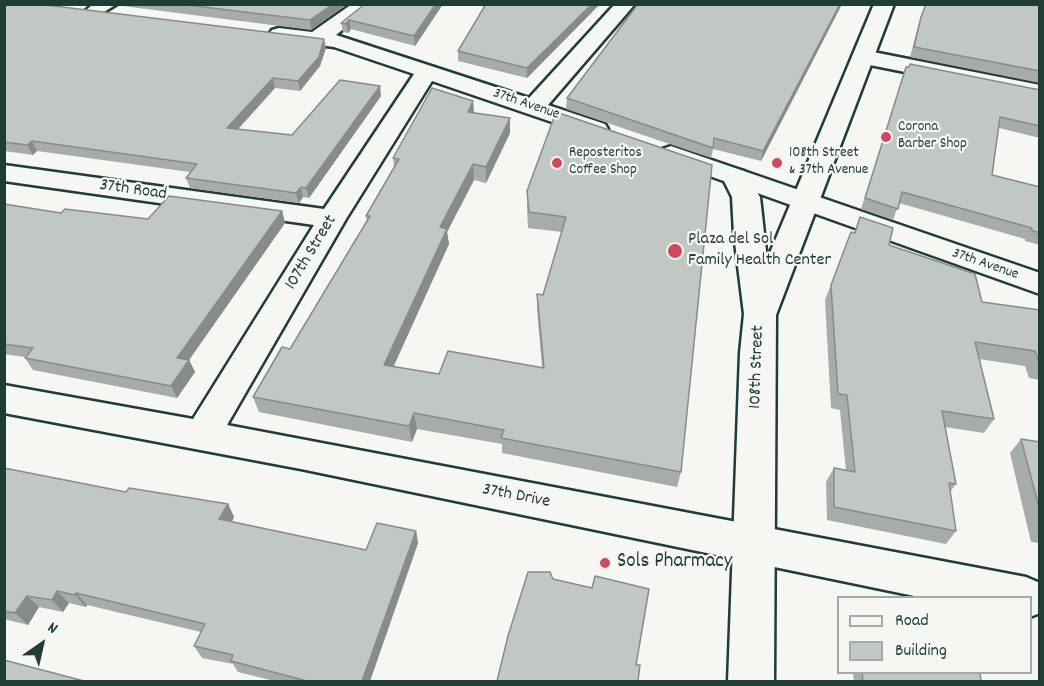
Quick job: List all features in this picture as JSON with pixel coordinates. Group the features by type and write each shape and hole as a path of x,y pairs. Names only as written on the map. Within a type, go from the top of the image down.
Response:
{"street":[{"path":"317,38 366,4"},
{"path":"533,108 626,4"},
{"name":"108th Street","path":"751,681 756,545 757,353 760,315 884,4"},
{"path":"92,9 128,16"},
{"name":"37th Avenue","path":"254,31 337,41 617,136"},
{"path":"864,57 1040,92"},
{"name":"107th Street","path":"201,437 332,219 428,71"},
{"name":"37th Avenue","path":"648,146 1040,284"},
{"name":"37th Road","path":"4,173 332,219"},
{"path":"735,177 746,197 748,234 760,315"},
{"name":"37th Drive","path":"4,399 301,454 1018,596"}],"building":[{"path":"4,4 38,4 324,39 319,57 298,81 273,78 227,128 292,135 340,80 380,86 306,188 301,187 296,193 186,178 197,164 32,141 27,145 4,142"},
{"path":"179,4 333,4 310,20"},
{"path":"365,4 436,4 414,36 349,20 346,24 341,23"},
{"path":"486,4 592,4 527,68 458,51"},
{"path":"638,4 840,4 763,151 714,138 713,148 567,98"},
{"path":"926,4 1040,4 1040,71 914,47"},
{"path":"910,64 1040,90 1040,126 1000,117 992,175 1040,187 1040,233 1031,230 1032,228 902,192 898,209 865,198 906,67"},
{"path":"432,88 473,101 468,112 510,118 486,167 473,164 440,227 447,229 384,365 439,374 448,351 544,368 537,294 543,295 566,217 529,212 527,191 556,112 712,165 681,472 501,438 504,430 414,413 409,426 253,397 282,347 290,349 370,216 366,216 399,159 393,158"},
{"path":"169,196 282,211 177,358 189,360 171,386 25,358 33,348 4,344 4,204 61,213 65,209 148,219"},
{"path":"860,217 893,228 889,245 975,274 982,302 1040,310 1040,364 1035,351 975,342 994,419 942,411 956,484 949,483 956,531 834,507 834,468 855,472 847,395 838,394 831,285 851,232 855,233"},
{"path":"1021,439 1040,442 1040,511"},
{"path":"4,468 126,492 129,488 228,504 219,519 366,550 377,523 416,531 362,681 307,681 231,661 233,655 194,646 205,624 76,593 75,595 57,591 52,600 27,596 15,613 4,611"},
{"path":"528,572 550,572 553,579 592,588 595,576 649,589 636,665 640,665 638,681 497,681"},
{"path":"4,660 84,681 4,681"},
{"path":"862,674 980,674 981,681 863,681"}],"place":[{"name":"Corona Barber Shop","path":"886,137"},
{"name":"Reposteritos Coffee Shop","path":"557,163"},
{"name":"108th Street & 37th Avenue","path":"777,163"},
{"name":"Plaza del Sol Family Health Center","path":"675,251"},
{"name":"Sols Pharmacy","path":"605,563"}]}
